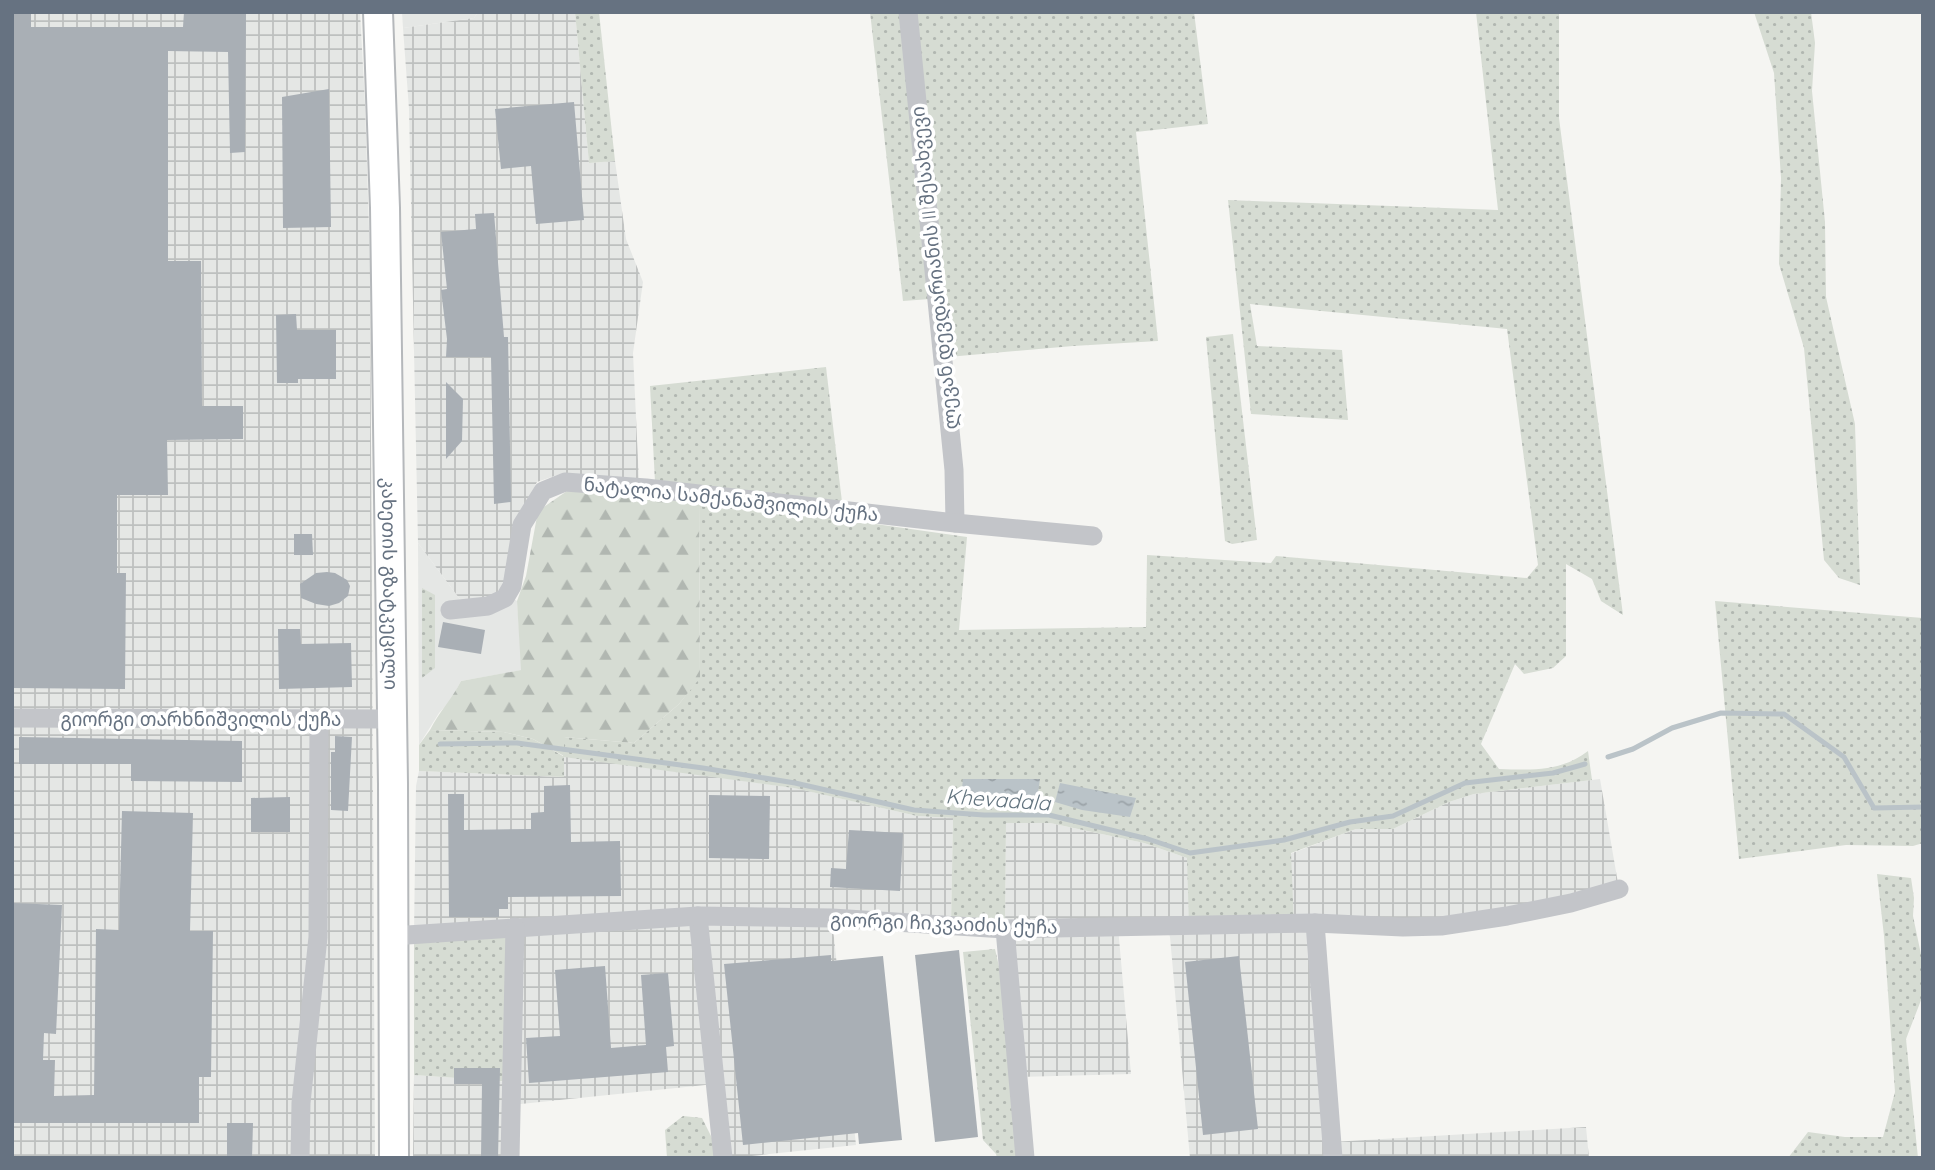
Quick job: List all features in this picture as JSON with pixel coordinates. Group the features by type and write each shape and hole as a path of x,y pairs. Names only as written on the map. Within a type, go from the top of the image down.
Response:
{"highway":[{"name":"კახეთის გზატკეცილი","path":"379,12 385,208 393,784 394,1158"}],"street":[{"name":"ლევან დევდარიანის II შესახვევი","path":"908,12 954,470 955,523"},
{"name":"ნატალია სამქანაშვილის ქუჩა","path":"450,610 488,606 505,598 512,586 522,525 543,491 565,482 646,488 1093,536"},
{"name":"გიორგი თარხნიშვილის ქუჩა","path":"12,718 391,719"},
{"path":"300,1158 301,1103 318,937 319,719"},
{"name":"გიორგი ჩიკვაიძის ქუჩა","path":"392,936 698,916 832,918 1005,929 1315,923 1441,926 1571,903 1619,889"},
{"path":"698,916 723,1158"},
{"path":"1315,923 1333,1158"},
{"path":"510,1158 515,927"},
{"path":"1005,929 1026,1158"}],"shaded area":[{"path":"12,12 360,12 370,259 375,1158 12,1158"},
{"path":"402,12 478,12 474,18 403,28"},
{"path":"478,12 575,12 589,163 615,161 626,239 643,282 633,353 639,482 563,473 537,482 514,524 507,577 501,590 486,599 462,602 418,543 409,109 403,28 474,18"},
{"path":"418,543 462,602 501,590 517,601 522,670 461,681 419,745"},
{"path":"564,756 795,788 917,816 953,818 951,925 832,919 856,1145 732,1158 715,1084 511,1105 510,1158 413,1158 414,1075 511,1082 414,934 416,786 419,771 563,777"},
{"path":"1600,779 1619,889 1507,916 1315,923 1332,1142 1586,1127 1589,1158 1190,1158 1169,926 1118,927 1131,1074 1018,1077 1005,929 1006,823 1050,823 1144,843 1187,858 1294,923 1290,854 1356,829 1393,829 1449,802 1474,794"}],"green space":[{"path":"575,12 599,12 615,161 589,163"},
{"path":"870,12 903,12 930,299 903,301"},
{"path":"916,12 1194,12 1208,124 1136,132 1158,341 948,357"},
{"path":"1476,12 1559,12 1559,118 1623,615 1601,601 1592,579 1566,564 1566,656 1553,668 1524,674 1515,664 1481,744 1499,769 1557,766 1588,751 1592,780 1474,794 1449,802 1393,829 1356,829 1291,853 1294,924 1189,926 1187,858 1144,843 1050,823 1006,823 1005,929 951,925 953,818 917,816 794,788 564,757 564,777 419,771 419,745 430,730 504,732 533,739 563,756 564,737 634,743 679,704 700,677 699,499 967,537 959,630 1146,627 1147,555 1271,563 1276,556 1527,578 1538,565 1507,329 1250,304 1257,346 1342,350 1348,420 1251,414 1228,200 1498,210"},
{"path":"1754,12 1811,12 1815,43 1812,91 1825,222 1826,297 1855,424 1860,585 1839,578 1824,560 1804,348 1779,264 1781,178 1774,73"},
{"path":"1233,334 1257,540 1232,544 1225,541 1206,337"},
{"path":"826,367 842,502 655,482 650,386"},
{"path":"567,491 699,499 700,678 679,704 634,743 564,737 564,756 533,739 504,732 430,730 461,681 521,670 517,601 526,576 538,511"},
{"path":"422,588 435,595 435,668 422,678"},
{"path":"1715,601 1923,618 1923,843 1913,846 1846,845 1739,859"},
{"path":"1877,874 1911,878 1914,898 1913,916 1923,964 1923,995 1906,1039 1918,1158 1788,1158 1808,1132 1845,1137 1883,1137 1895,1092"},
{"path":"515,927 512,1082 414,1075 414,934"},
{"path":"995,949 1014,1032 1025,1158 997,1158 983,1140 963,952"},
{"path":"683,1116 702,1118 722,1158 667,1158 665,1130"}],"water":[{"path":"963,779 1040,779 1037,799 989,801 961,798"},
{"path":"1060,783 1136,798 1130,817 1082,810 1055,802"}],"building":[{"path":"12,12 31,12 31,27 183,27 184,12 246,12 245,152 230,153 228,52 168,51 168,261 201,261 202,406 243,406 243,439 167,440 168,495 117,495 117,573 126,573 125,689 12,688"},
{"path":"329,89 331,227 283,228 282,97"},
{"path":"574,102 584,220 536,224 531,166 501,169 495,109"},
{"path":"494,213 504,337 508,337 511,502 494,504 491,357 446,357 447,339 441,290 447,289 441,232 476,229 475,214"},
{"path":"296,314 297,330 336,330 336,379 298,379 298,383 277,383 276,315"},
{"path":"446,382 463,399 462,441 446,459"},
{"path":"294,534 312,534 313,555 294,555"},
{"path":"327,572 347,580 350,586 348,596 329,606 301,598 300,584 316,573"},
{"path":"443,622 485,630 481,654 438,647"},
{"path":"278,629 300,629 301,644 351,643 352,687 279,689"},
{"path":"335,736 352,737 348,811 331,810 331,752 335,752"},
{"path":"19,737 242,741 242,782 131,781 131,764 19,764"},
{"path":"570,785 571,842 620,841 621,896 508,897 508,909 499,909 499,917 449,917 448,794 464,794 464,830 531,829 531,813 544,812 544,786"},
{"path":"709,795 770,796 769,859 709,858"},
{"path":"290,797 290,832 251,832 251,798"},
{"path":"122,811 193,813 190,931 213,931 211,1077 199,1077 199,1123 12,1123 12,903 62,905 56,1034 44,1033 43,1060 55,1060 54,1096 94,1095 96,929 119,930"},
{"path":"849,830 903,833 900,891 830,887 831,868 846,869"},
{"path":"959,950 978,1137 935,1142 915,955"},
{"path":"831,955 831,961 883,956 902,1140 859,1144 858,1133 743,1145 724,964"},
{"path":"1239,956 1258,1129 1203,1135 1185,962"},
{"path":"605,966 611,1048 646,1045 641,975 668,973 674,1046 666,1047 668,1072 529,1083 526,1038 560,1036 555,970"},
{"path":"454,1068 500,1068 498,1158 481,1158 482,1084 454,1084"},
{"path":"227,1123 253,1123 252,1158 227,1158"}],"waterway":[{"name":"Khevadala","path":"1608,757 1633,749 1672,728 1721,713 1784,714 1844,757 1874,808 1923,807"},
{"name":"Khevadala","path":"440,744 517,743 703,768 795,783 914,810 984,815 1049,815 1148,839 1190,853 1284,840 1350,822 1393,816 1465,783 1553,773 1585,764"}]}
